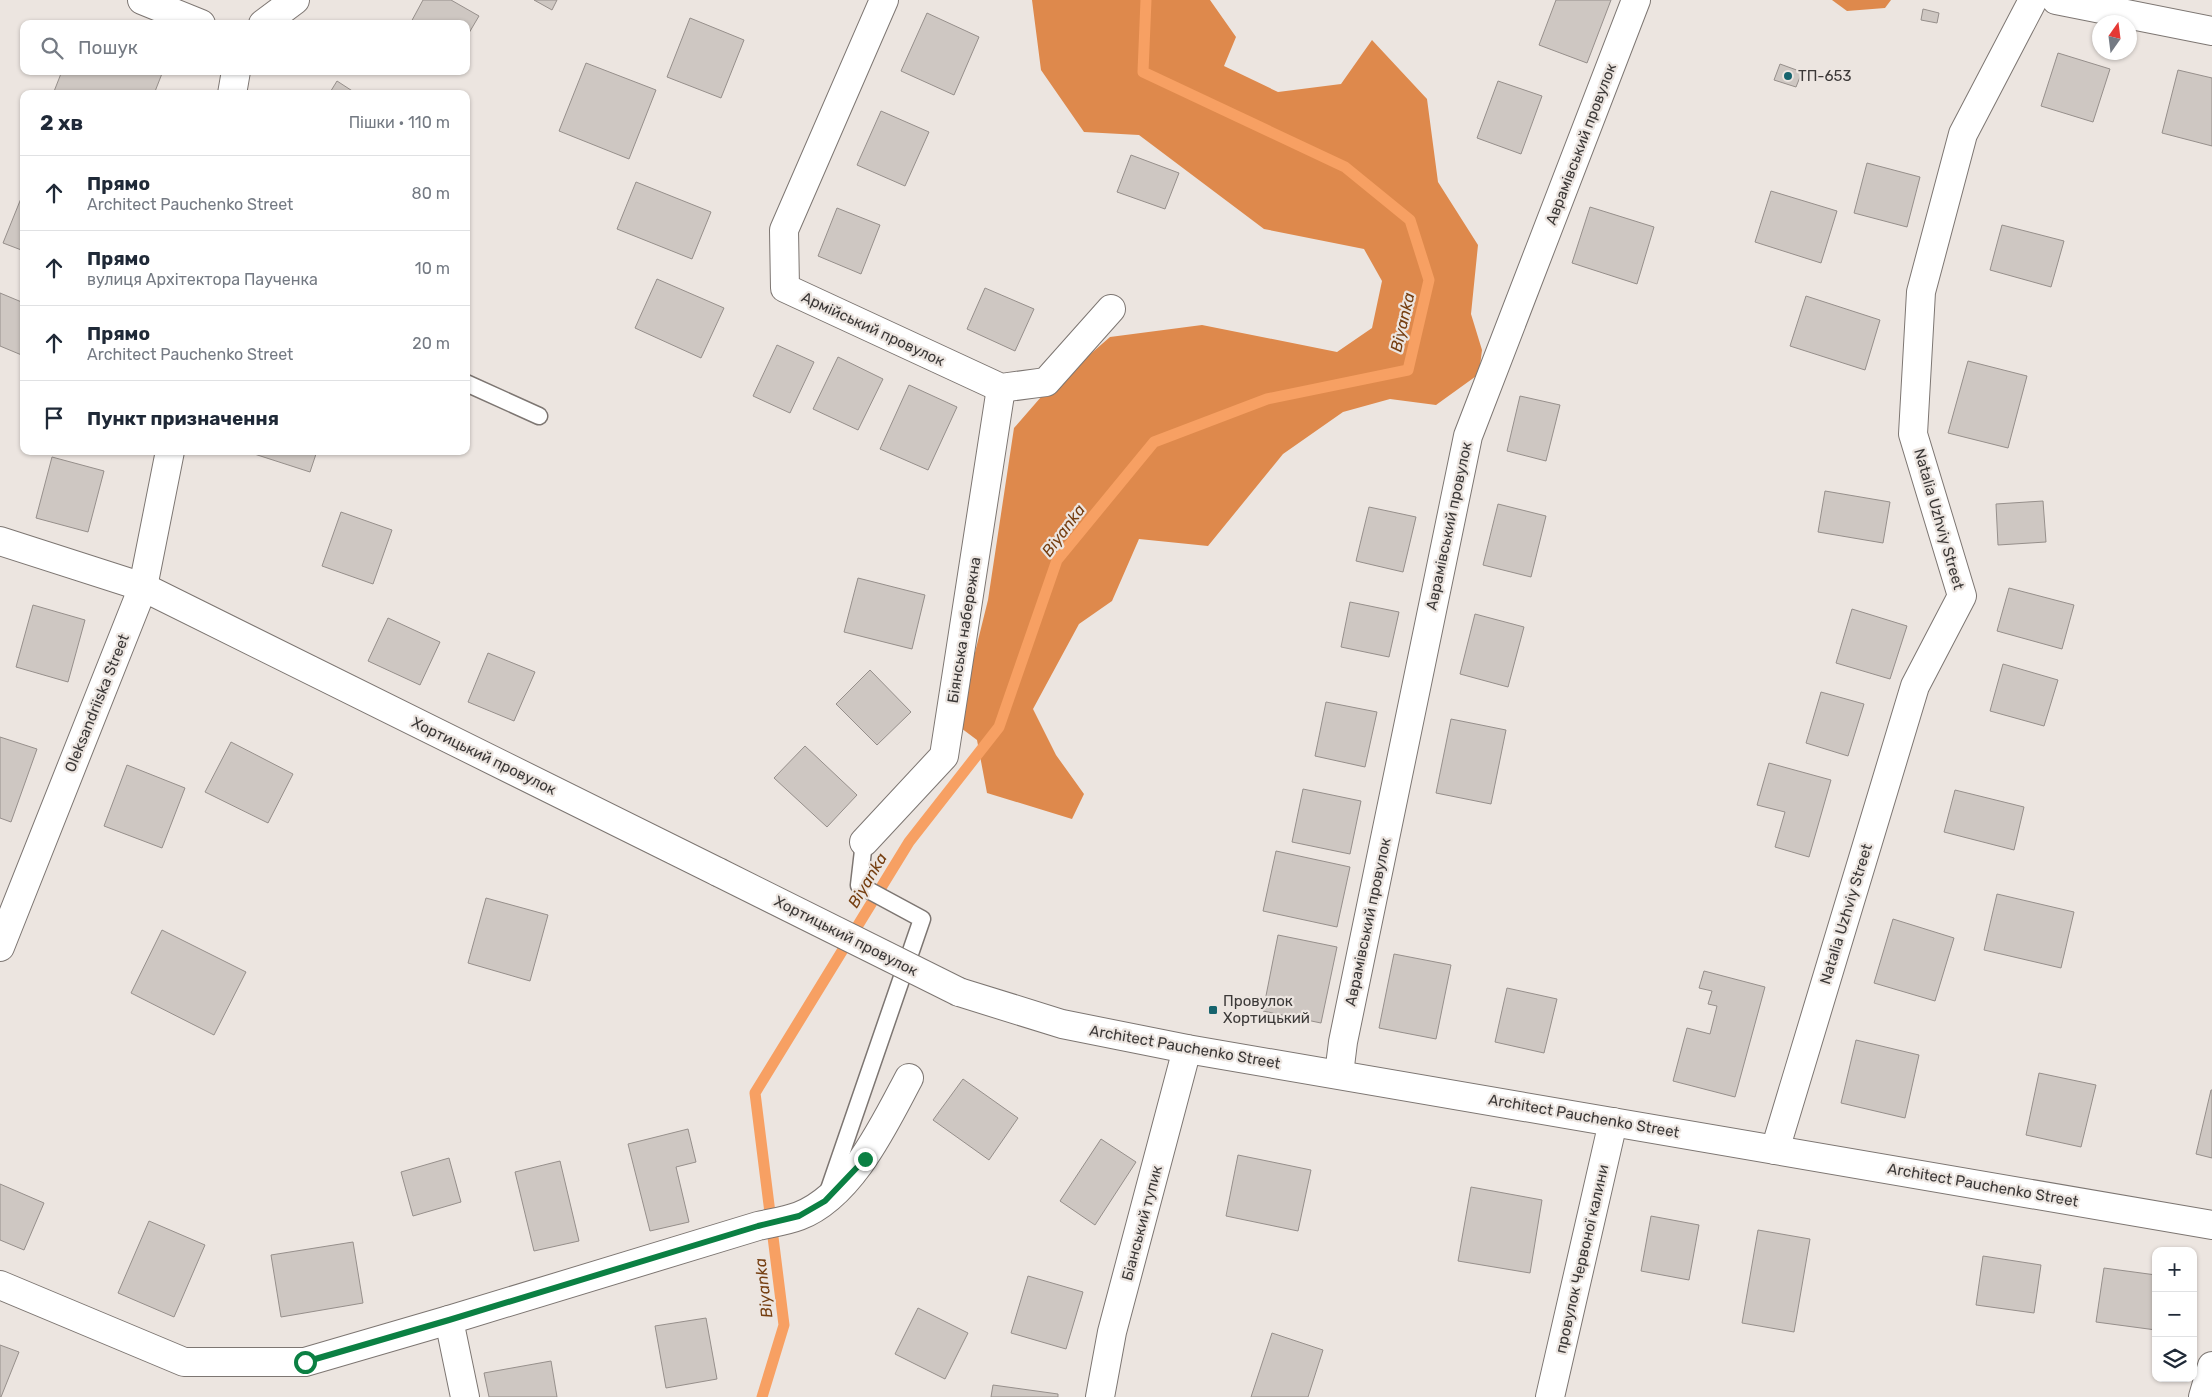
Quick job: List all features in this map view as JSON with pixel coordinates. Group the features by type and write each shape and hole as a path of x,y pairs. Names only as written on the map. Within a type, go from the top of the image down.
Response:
{"street":[{"path":"142,0 191,20"},
{"path":"268,20 295,0"},
{"name":"Армійський провулок","path":"884,0 784,230 785,288 1001,388"},
{"name":"Аврамівський провулок","path":"1339,1074 1343,1042 1468,436 1636,0"},
{"name":"Natalia Uzhviy Street","path":"1775,1150 1915,686 1962,596 1914,434 1921,292 1963,134 2033,0"},
{"path":"2056,0 2212,31"},
{"path":"233,90 235,75"},
{"path":"1001,388 1046,382 1111,309"},
{"name":"Біянська набережна","path":"864,842 944,756 1001,388"},
{"name":"Oleksandriiska Street","path":"0,947 143,587 169,455"},
{"name":"Хортицький провулок","path":"0,541 143,587 959,992"},
{"name":"Architect Pauchenko Street","path":"959,992 1062,1024 1188,1049 2212,1225"},
{"name":"Біанський тупик","path":"1100,1397 1112,1332 1188,1049"},
{"path":"0,1285 184,1362 305,1362 758,1226 799,1216 825,1201 865,1159 909,1078"},
{"name":"провулок Червоної калини","path":"1550,1397 1613,1122"},
{"path":"449,1320 465,1397"},
{"path":"2203,1397 2212,1366"}],"lane":[{"path":"470,385 539,416"},
{"path":"825,1201 922,919 859,885 864,842"}],"shaded area":[{"path":"1032,0 1210,0 1236,37 1224,66 1278,92 1341,84 1372,40 1427,99 1438,182 1478,245 1471,314 1482,350 1479,374 1436,405 1390,399 1343,412 1283,454 1208,546 1139,539 1112,601 1079,624 1033,709 1056,755 1084,794 1072,819 987,793 977,740 957,725 988,600 1014,428 1041,397 1110,337 1202,325 1337,352 1372,328 1382,281 1364,249 1264,229 1139,135 1084,132 1041,70"},
{"path":"1832,0 1891,0 1885,8 1847,11"}],"building":[{"path":"423,0 451,0 479,16 470,31 470,20 412,20"},
{"path":"534,0 557,0 552,10"},
{"path":"1556,0 1611,0 1587,63 1539,45"},
{"path":"1923,9 1939,13 1937,23 1921,20"},
{"path":"927,13 979,37 954,95 901,71"},
{"path":"690,18 744,40 721,98 667,77"},
{"path":"2058,53 2110,69 2093,122 2041,106"},
{"path":"586,63 656,90 629,159 559,131"},
{"name":"ТП-653","path":"1780,64 1802,72 1796,87 1774,80"},
{"path":"2178,70 2212,78 2212,146 2162,133"},
{"path":"60,75 161,75 156,90 55,90"},
{"path":"337,81 351,90 331,90"},
{"path":"1498,81 1542,96 1521,154 1477,138"},
{"path":"881,111 929,132 905,186 857,165"},
{"path":"1131,155 1179,173 1165,209 1117,192"},
{"path":"1867,163 1920,177 1907,227 1854,213"},
{"path":"636,182 711,212 692,259 617,229"},
{"path":"1771,191 1837,211 1821,263 1755,242"},
{"path":"20,201 20,249 3,243"},
{"path":"1590,207 1654,227 1637,284 1572,263"},
{"path":"837,208 880,225 861,274 818,256"},
{"path":"2002,225 2064,241 2051,287 1990,270"},
{"path":"657,279 724,308 701,358 635,328"},
{"path":"985,288 1034,309 1015,351 967,329"},
{"path":"0,293 20,301 20,354 0,346"},
{"path":"1806,296 1880,320 1865,370 1790,346"},
{"path":"777,345 814,362 790,413 753,396"},
{"path":"838,357 883,379 858,430 813,409"},
{"path":"1968,361 2027,376 2008,448 1948,433"},
{"path":"909,385 957,407 928,470 880,449"},
{"path":"1520,396 1560,405 1546,461 1507,451"},
{"path":"257,455 316,455 310,472"},
{"path":"52,457 104,471 88,532 36,518"},
{"path":"1825,491 1890,502 1883,543 1818,532"},
{"path":"2043,501 2046,542 1998,545 1996,504"},
{"path":"1498,504 1546,516 1531,577 1483,565"},
{"path":"1369,507 1416,517 1403,572 1356,561"},
{"path":"341,512 392,530 373,584 322,566"},
{"path":"858,578 925,595 912,649 844,632"},
{"path":"2009,588 2074,605 2062,649 1997,631"},
{"path":"1350,602 1399,612 1389,657 1341,647"},
{"path":"33,605 85,620 68,682 16,667"},
{"path":"1852,609 1907,626 1890,679 1836,663"},
{"path":"1475,614 1524,627 1508,687 1460,674"},
{"path":"388,618 440,642 420,685 368,661"},
{"path":"488,653 535,672 514,721 468,702"},
{"path":"2003,664 2058,680 2044,726 1990,711"},
{"path":"870,670 911,712 877,745 836,704"},
{"path":"1821,692 1864,704 1848,756 1806,743"},
{"path":"1326,702 1377,712 1365,767 1315,756"},
{"path":"1451,719 1506,730 1491,804 1436,793"},
{"path":"0,737 37,749 11,822 0,818"},
{"path":"231,742 293,774 268,823 205,792"},
{"path":"805,746 857,795 827,827 774,778"},
{"path":"1769,763 1831,780 1809,857 1775,847 1785,812 1757,805"},
{"path":"127,765 185,788 162,848 104,826"},
{"path":"1303,789 1361,801 1350,854 1292,842"},
{"path":"1955,790 2024,807 2014,850 1944,832"},
{"path":"1276,851 1350,867 1337,927 1263,911"},
{"path":"1997,894 2074,912 2061,968 1984,950"},
{"path":"486,898 548,915 530,981 468,963"},
{"path":"1893,919 1954,938 1935,1001 1874,983"},
{"path":"162,930 246,972 214,1035 131,993"},
{"path":"1278,935 1337,947 1321,1023 1263,1011"},
{"path":"1394,954 1451,965 1436,1039 1379,1028"},
{"path":"1704,971 1765,987 1735,1097 1673,1081 1687,1028 1710,1034 1717,1006 1708,1004 1712,991 1699,988"},
{"path":"1507,988 1557,999 1544,1053 1495,1042"},
{"path":"1856,1040 1919,1055 1905,1118 1841,1103"},
{"path":"2039,1073 2096,1085 2081,1147 2026,1135"},
{"path":"963,1079 1018,1118 989,1160 933,1120"},
{"path":"2212,1090 2212,1158 2196,1154"},
{"path":"688,1129 696,1162 676,1167 689,1222 650,1231 628,1144"},
{"path":"1101,1139 1136,1162 1095,1225 1060,1201"},
{"path":"1238,1155 1311,1170 1298,1231 1226,1216"},
{"path":"449,1158 461,1202 413,1216 401,1172"},
{"path":"560,1161 579,1241 534,1251 515,1172"},
{"path":"0,1184 44,1203 24,1250 0,1240"},
{"path":"1471,1187 1542,1200 1530,1273 1458,1261"},
{"path":"1651,1216 1699,1225 1689,1280 1641,1271"},
{"path":"149,1221 205,1245 174,1317 118,1293"},
{"path":"1758,1230 1810,1239 1794,1332 1742,1323"},
{"path":"353,1242 363,1303 281,1317 271,1255"},
{"path":"1983,1256 2041,1265 2034,1313 1976,1305"},
{"path":"2104,1268 2152,1274 2152,1329 2096,1322"},
{"path":"1028,1276 1083,1292 1066,1349 1011,1333"},
{"path":"918,1308 968,1333 945,1379 895,1354"},
{"path":"706,1318 717,1379 666,1388 655,1326"},
{"path":"1272,1333 1323,1350 1308,1397 1251,1397"},
{"path":"0,1345 19,1352 1,1397 0,1397"},
{"path":"551,1361 557,1397 489,1397 484,1373"},
{"path":"993,1385 1058,1394 1058,1397 991,1397"}],"waterway":[{"name":"Biyanka","path":"762,1397 784,1325 755,1093 909,842 999,727 1057,560 1154,442 1267,399 1408,370 1429,280 1410,220 1345,167 1143,72 1146,0"}],"place":[{"name":"ТП-653","path":"1788,76"},
{"name":"Провулок Хортицький","path":"1213,1010"}],"route":[{"path":"305,1362 758,1226 799,1216 825,1201 865,1159"}]}
